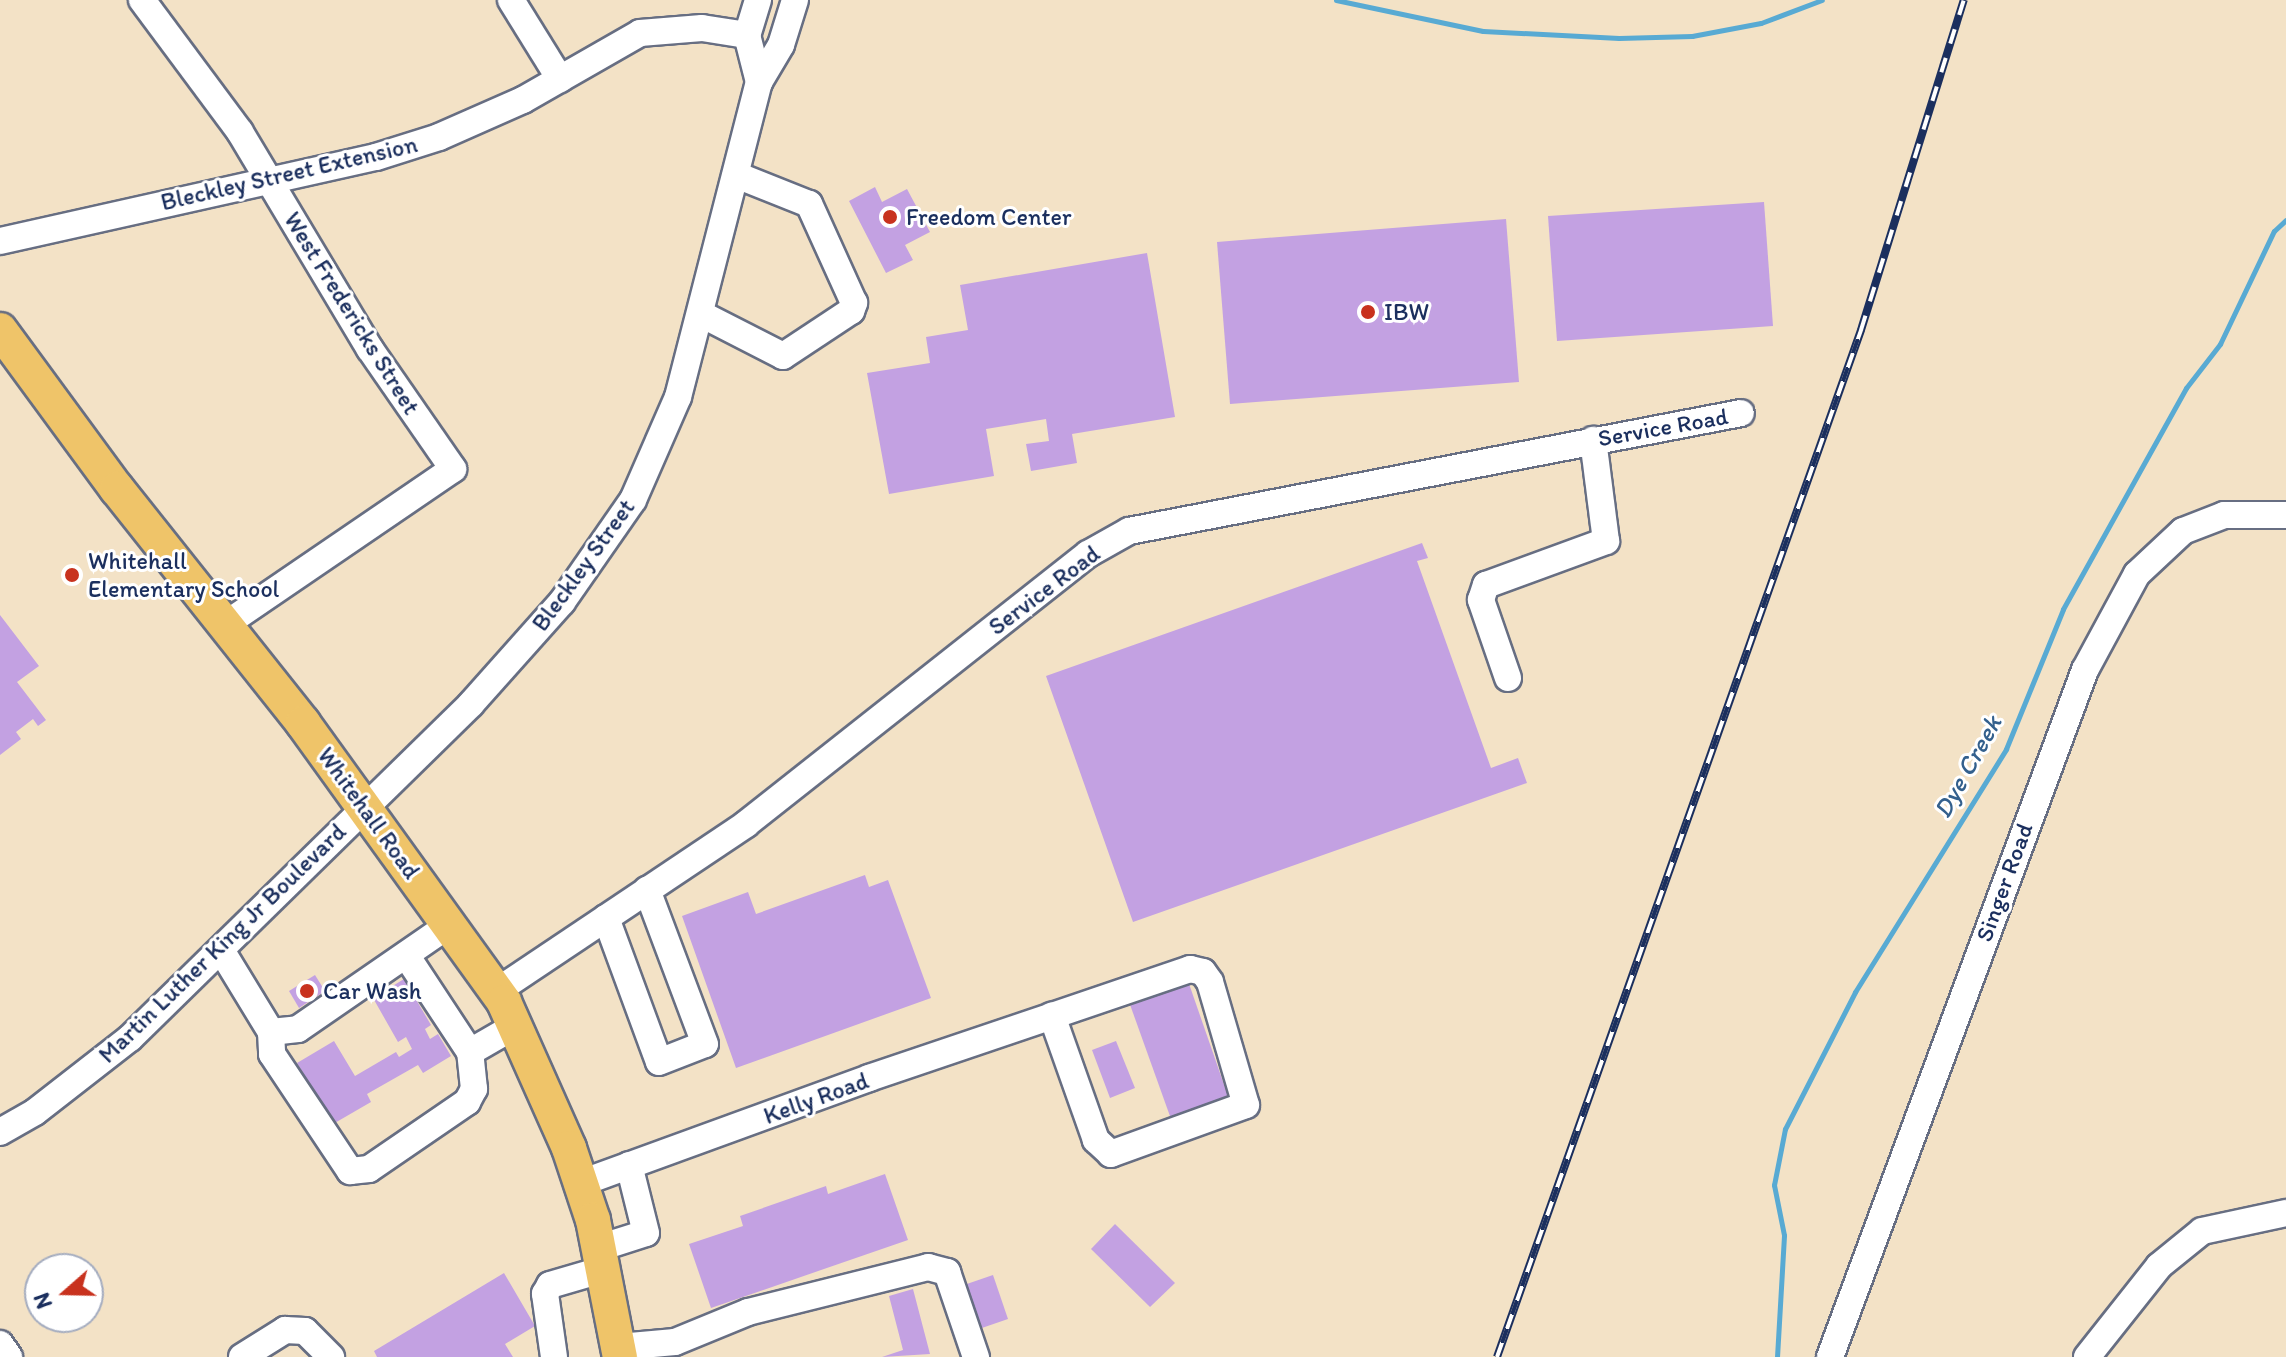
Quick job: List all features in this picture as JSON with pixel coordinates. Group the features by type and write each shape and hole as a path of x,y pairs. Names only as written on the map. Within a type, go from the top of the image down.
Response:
{"main road":[{"name":"Whitehall Road","path":"0,330 363,807 497,991 515,1026 581,1183 602,1258 619,1352"}],"street":[{"name":"West Fredericks Street","path":"142,0 271,180 370,349 453,469 224,625"},
{"path":"511,0 560,79"},
{"path":"747,35 758,0"},
{"name":"Bleckley Street","path":"363,807 471,704 552,613 633,500 678,397 759,82 781,45 795,0"},
{"name":"Bleckley Street Extension","path":"0,241 271,180 439,137 560,79 640,33 702,28 747,35"},
{"name":"Bleckley Street","path":"747,35 759,82"},
{"path":"701,314 783,356 851,311 854,303 809,204 736,175"},
{"name":"Service Road","path":"497,991 746,824 1088,554 1129,531 1741,413"},
{"path":"1508,678 1481,600 1486,585 1606,541 1593,440"},
{"name":"Singer Road","path":"1830,1357 2085,670 2137,574 2183,531 2224,515 2286,515"},
{"name":"Martin Luther King Jr Boulevard","path":"0,1132 35,1112 130,1038 363,807"},
{"path":"606,918 659,1062 705,1044 647,890"},
{"path":"271,1032 298,1029 450,924"},
{"path":"221,950 271,1032 272,1054 350,1171 369,1169 467,1102 474,1089 470,1052 406,955"},
{"name":"Kelly Road","path":"581,1183 1052,1016 1190,969 1203,972 1246,1105 1111,1154 1096,1140 1052,1016"},
{"path":"470,1052 515,1026"},
{"path":"554,1357 545,1294 550,1285 646,1233 629,1165"},
{"path":"2087,1357 2159,1266 2202,1231 2286,1213"},
{"path":"619,1352 675,1342 748,1312 928,1267 947,1272 976,1357"},
{"path":"242,1357 285,1330 305,1331 331,1357"},
{"path":"0,1344 9,1357"}],"building":[{"name":"Freedom Center","path":"875,187 882,202 907,189 930,232 905,245 913,260 886,273 849,201"},
{"path":"1764,202 1773,326 1557,341 1548,216"},
{"name":"IBW","path":"1506,219 1519,382 1230,404 1217,242"},
{"path":"1147,253 1175,417 1072,434 1077,463 1031,471 1026,444 1049,441 1046,419 986,429 994,476 889,494 867,373 930,363 926,337 968,330 960,285"},
{"path":"1422,543 1428,558 1417,561 1491,768 1518,758 1527,783 1133,922 1046,676"},
{"path":"0,615 39,666 17,682 46,720 38,726 33,719 16,732 21,739 0,755"},
{"path":"865,875 869,887 888,880 931,998 736,1068 682,916 748,892 756,914"},
{"name":"Car Wash","path":"315,975 325,991 299,1008 289,991"},
{"path":"1187,978 1229,1099 1171,1119 1128,999"},
{"path":"404,979 431,1025 425,1029 430,1039 438,1034 451,1056 423,1073 418,1065 367,1094 371,1102 333,1124 297,1063 334,1041 355,1076 396,1052 399,1057 412,1049 406,1037 398,1042 373,998"},
{"path":"1116,1041 1135,1088 1110,1098 1092,1050"},
{"path":"885,1174 908,1240 711,1308 689,1244 743,1226 740,1216 826,1186 828,1194"},
{"path":"1115,1224 1175,1283 1150,1307 1091,1249"},
{"path":"504,1273 535,1326 505,1344 513,1357 377,1357 374,1351"},
{"path":"993,1275 1008,1319 976,1330 961,1286"},
{"path":"913,1289 930,1354 882,1357 903,1350 889,1296"}],"waterway":[{"path":"1336,0 1483,31 1619,38 1692,36 1761,23 1822,0"},
{"name":"Dye Creek","path":"1777,1357 1784,1235 1774,1185 1785,1129 1855,992 2006,749 2063,609 2186,388 2220,344 2274,231 2286,220"}],"railway":[{"path":"1497,1357 1861,330 1964,0"}],"place":[{"name":"Freedom Center","path":"890,217"},
{"name":"IBW","path":"1368,312"},
{"name":"Whitehall Elementary School","path":"72,575"},
{"name":"Car Wash","path":"307,991"}]}
